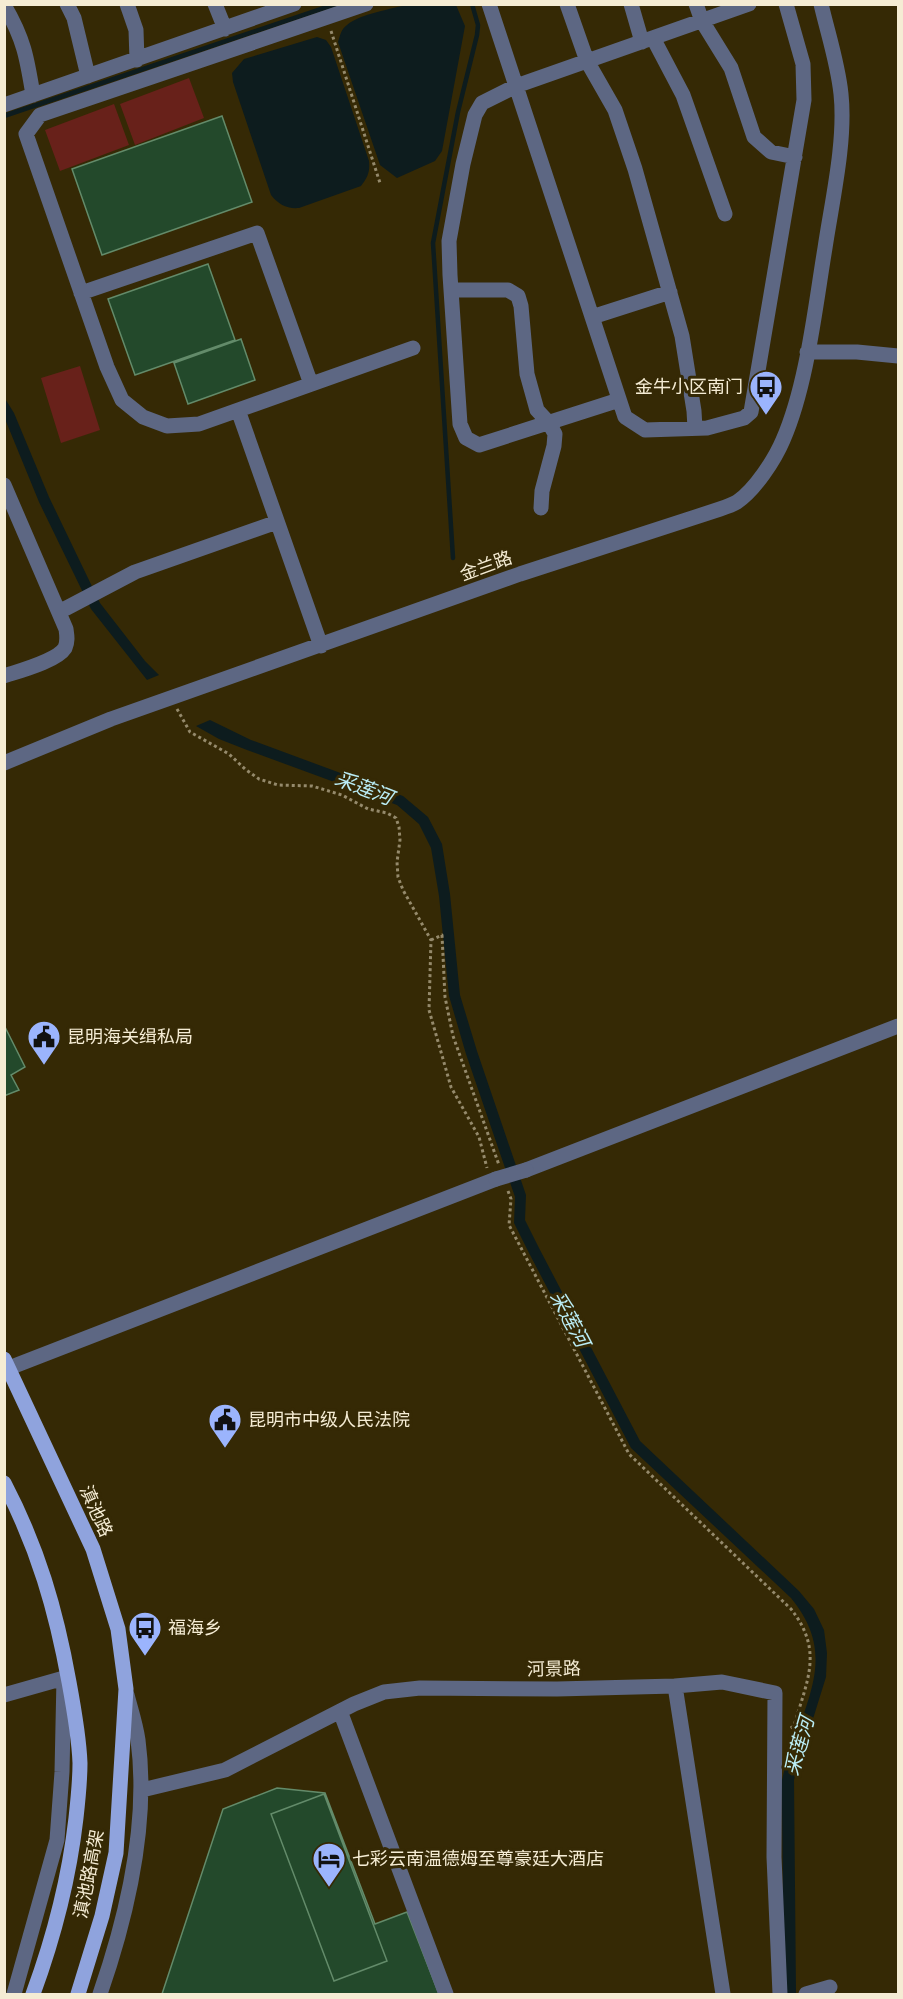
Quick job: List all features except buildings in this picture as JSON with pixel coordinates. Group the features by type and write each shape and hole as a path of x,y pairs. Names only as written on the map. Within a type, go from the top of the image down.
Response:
{"main road":[{"name":"滇池路","path":"7,1363 93,1549 118,1629 126,1689 120,1757"},
{"path":"4,1483 36,1552 63,1648"},
{"name":"滇池路高架","path":"33,1995 50,1948 72,1857 80,1764 75,1717 63,1648"},
{"name":"滇池路高架","path":"78,1995 102,1916 116,1853 120,1803 120,1757"}],"street":[{"path":"67,4 74,18 88,76"},
{"path":"127,4 136,30 137,60"},
{"path":"215,4 225,29"},
{"path":"366,4 40,115 26,134 107,368 122,400 144,417 167,426 199,424 413,348"},
{"path":"489,4 625,417 645,430 707,428 744,418 751,412 804,100 803,64 786,4"},
{"path":"567,4 587,61 615,110 635,169 682,336 695,429"},
{"path":"631,4 648,40 683,95 725,214"},
{"path":"696,4 702,21 731,68 754,137 771,152 795,157"},
{"path":"619,400 479,445 466,438 460,424 449,241 463,164 475,115 482,103 516,86 749,4"},
{"name":"金兰路","path":"4,763 111,719 520,574 720,509 738,501 753,487 771,463 783,440 797,400 836,181 841,128 841,94 821,4"},
{"path":"4,5 17,26 27,54 33,95"},
{"path":"4,105 290,5"},
{"path":"81,293 257,233 311,384"},
{"path":"451,290 508,290 518,296 521,306 527,374 537,410 555,434 542,491 542,508"},
{"path":"592,317 670,291"},
{"path":"807,351 898,356"},
{"path":"238,410 321,646"},
{"path":"4,485 65,609 68,640 64,650 56,657 4,676"},
{"path":"65,609 135,572 277,522"},
{"path":"7,1363 526,1170 898,1026"},
{"path":"14,1995 57,1840 62,1772 63,1648"},
{"path":"4,1695 64,1678"},
{"name":"河景路","path":"142,1790 225,1770 384,1692 420,1688 557,1689 675,1686 722,1682 775,1693 774,1737"},
{"path":"675,1686 723,1995"},
{"name":"滇池路","path":"100,1995 130,1888 142,1790 138,1739 126,1689"},
{"path":"340,1712 446,1995"},
{"path":"774,1737 774,1857 780,1995"},
{"path":"806,1995 830,1987"}],"path":[{"path":"327,17 380,183"},
{"path":"172,698 182,721 190,732 229,754 245,770 259,779 278,785 312,786 342,795 368,809 387,813 396,818 400,840 397,862 398,877 402,890 431,940 429,1010 451,1087 511,1199 509,1225 629,1454 791,1609 802,1623 811,1652 810,1672 794,1726 774,1737"},
{"path":"431,940 442,935 446,997 453,1036 499,1179"}],"shaded area":[{"path":"189,78 204,118 135,145 120,104"},
{"path":"114,104 129,145 60,171 45,130"},
{"path":"80,366 100,430 61,443 41,378"}],"water":[{"path":"409,4 456,5 465,26 442,151 435,161 397,178 380,165 338,42 343,28 352,21"},
{"path":"317,37 326,40 331,47 369,161 369,171 361,186 299,208 291,208 280,204 271,195 232,73 244,59"},
{"path":"4,397 14,413 49,497 100,603 145,661 159,675 147,680 91,609 39,502 5,419"},
{"name":"采莲河","path":"210,720 251,740 403,796 428,817 442,844 450,894 460,995 526,1195 525,1220 640,1441 799,1591 814,1609 824,1630 827,1653 826,1677 794,1780 796,1994 784,1994 782,1780 806,1709 815,1672 812,1636 804,1618 791,1598 631,1448 514,1223 515,1197 466,1054 449,996 439,896 431,848 419,824 397,805 219,739 196,726"}],"waterway":[{"path":"4,116 336,4"},
{"path":"453,558 433,243 458,112 477,35 478,25 472,4"}],"place":[{"name":"金牛小区南门","path":"766,416"},
{"name":"昆明海关缉私局","path":"44,1066"},
{"name":"昆明市中级人民法院","path":"225,1449"},
{"name":"福海乡","path":"145,1657"},
{"name":"七彩云南温德姆至尊豪廷大酒店","path":"329,1888"}]}
